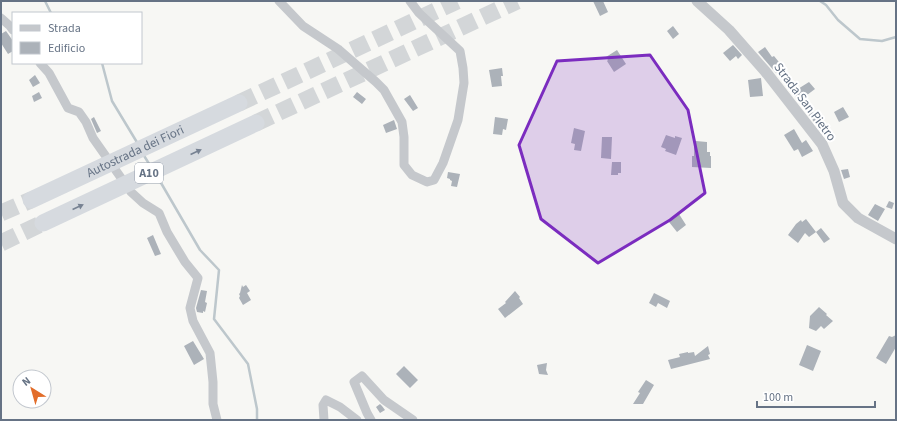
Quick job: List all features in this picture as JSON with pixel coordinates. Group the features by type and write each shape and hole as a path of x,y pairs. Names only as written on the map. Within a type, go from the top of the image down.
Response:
{"highway":[{"name":"Autostrada dei Fiori","path":"31,200 239,103"},
{"name":"Autostrada dei Fiori","path":"43,223 256,123"}],"street":[{"path":"279,1 303,26 338,49 384,90 402,122 404,136 404,165 412,175 427,182 434,180 458,120 464,83 463,68 460,51 419,13 410,1"},
{"name":"Strada San Pietro","path":"697,1 728,30 759,65 822,144 834,171 843,203 858,218 896,239"},
{"path":"1,18 12,29"},
{"path":"41,64 49,73 68,108 79,112 86,122 93,138 131,192 143,203 159,213 167,232 185,262 198,278 190,308 193,321 210,353 213,382 213,404 217,420"},
{"path":"371,420 354,382 362,376 384,400 413,420"},
{"path":"324,420 323,405 326,400 340,407 357,420"}],"highlighted area":[{"path":"650,55 688,110 705,193 670,220 598,263 541,219 519,145 557,61"}],"building":[{"path":"593,1 603,1 608,12 600,16"},
{"path":"673,26 679,34 673,39 667,31"},
{"path":"6,31 12,40 12,52 8,54 1,43 1,34"},
{"path":"733,45 742,55 738,59 736,56 730,61 723,53"},
{"path":"765,47 772,57 774,56 783,67 776,73 758,52"},
{"path":"617,50 626,64 614,72 606,57"},
{"path":"502,68 502,86 492,87 489,70"},
{"path":"35,75 40,83 33,87 29,80"},
{"path":"761,78 763,96 750,97 748,80"},
{"path":"809,82 815,89 799,101 793,92"},
{"path":"39,92 42,98 34,102 32,96"},
{"path":"357,92 366,99 362,104 353,97"},
{"path":"410,95 418,108 413,111 404,99"},
{"path":"843,107 849,117 839,122 834,112"},
{"path":"807,113 817,113 821,118 815,123"},
{"path":"94,117 101,131 97,133 91,119"},
{"path":"495,117 508,119 506,130 503,129 502,135 493,134"},
{"path":"394,120 397,129 386,133 383,125"},
{"path":"574,128 585,131 581,151 574,150 575,144 571,143"},
{"path":"794,129 802,143 806,140 813,151 802,157 798,149 794,151 784,135"},
{"path":"666,135 675,138 675,136 682,138 676,155 665,151 666,149 661,147"},
{"path":"602,137 612,137 611,159 601,158"},
{"path":"696,141 707,142 707,152 710,152 711,156 711,168 692,167 692,156 694,156"},
{"path":"612,162 621,162 621,173 618,173 618,175 611,175"},
{"path":"848,169 850,177 844,179 841,170"},
{"path":"448,172 460,174 457,187 451,186 452,181 447,178"},
{"path":"889,201 894,203 892,209 886,207"},
{"path":"875,204 885,209 878,221 868,215"},
{"path":"679,214 686,225 677,232 669,222"},
{"path":"806,219 816,232 809,237 805,233 798,243 788,235 796,224 801,220 802,222"},
{"path":"821,228 830,239 824,243 816,232"},
{"path":"153,235 161,254 155,256 147,238"},
{"path":"242,285 243,287 246,285 250,291 247,293 251,300 243,305 239,298"},
{"path":"201,290 207,291 205,302 207,303 205,312 203,311 203,313 197,312 196,308"},
{"path":"515,291 523,304 505,318 498,309 506,303 505,302"},
{"path":"654,293 670,301 667,308 658,303 656,307 649,303"},
{"path":"819,307 833,321 824,329 821,326 816,331 809,328 810,316"},
{"path":"896,335 896,347 886,364 876,358 889,336 892,337"},
{"path":"193,341 204,359 194,365 184,346"},
{"path":"807,345 821,351 813,371 799,365"},
{"path":"708,346 710,354 708,355 710,359 671,369 668,360 680,357 679,354 688,352 694,352 695,356"},
{"path":"547,363 546,370 548,375 539,374 537,365"},
{"path":"404,366 418,380 410,388 396,374"},
{"path":"646,380 654,385 643,404 633,404 640,393 638,392"},
{"path":"380,404 385,410 380,413 376,407"}],"waterway":[{"path":"45,1 50,12"},
{"path":"820,1 826,5 838,20 860,39 882,41 896,37"},
{"path":"102,64 112,101 138,144"},
{"path":"143,154 151,167"},
{"path":"157,176 200,250 219,270 214,319 248,364 257,409 257,420"}],"tunnel":[{"path":"239,103 457,1"},
{"path":"256,123 517,1"},
{"path":"1,213 31,200"},
{"path":"1,243 43,223"}]}
